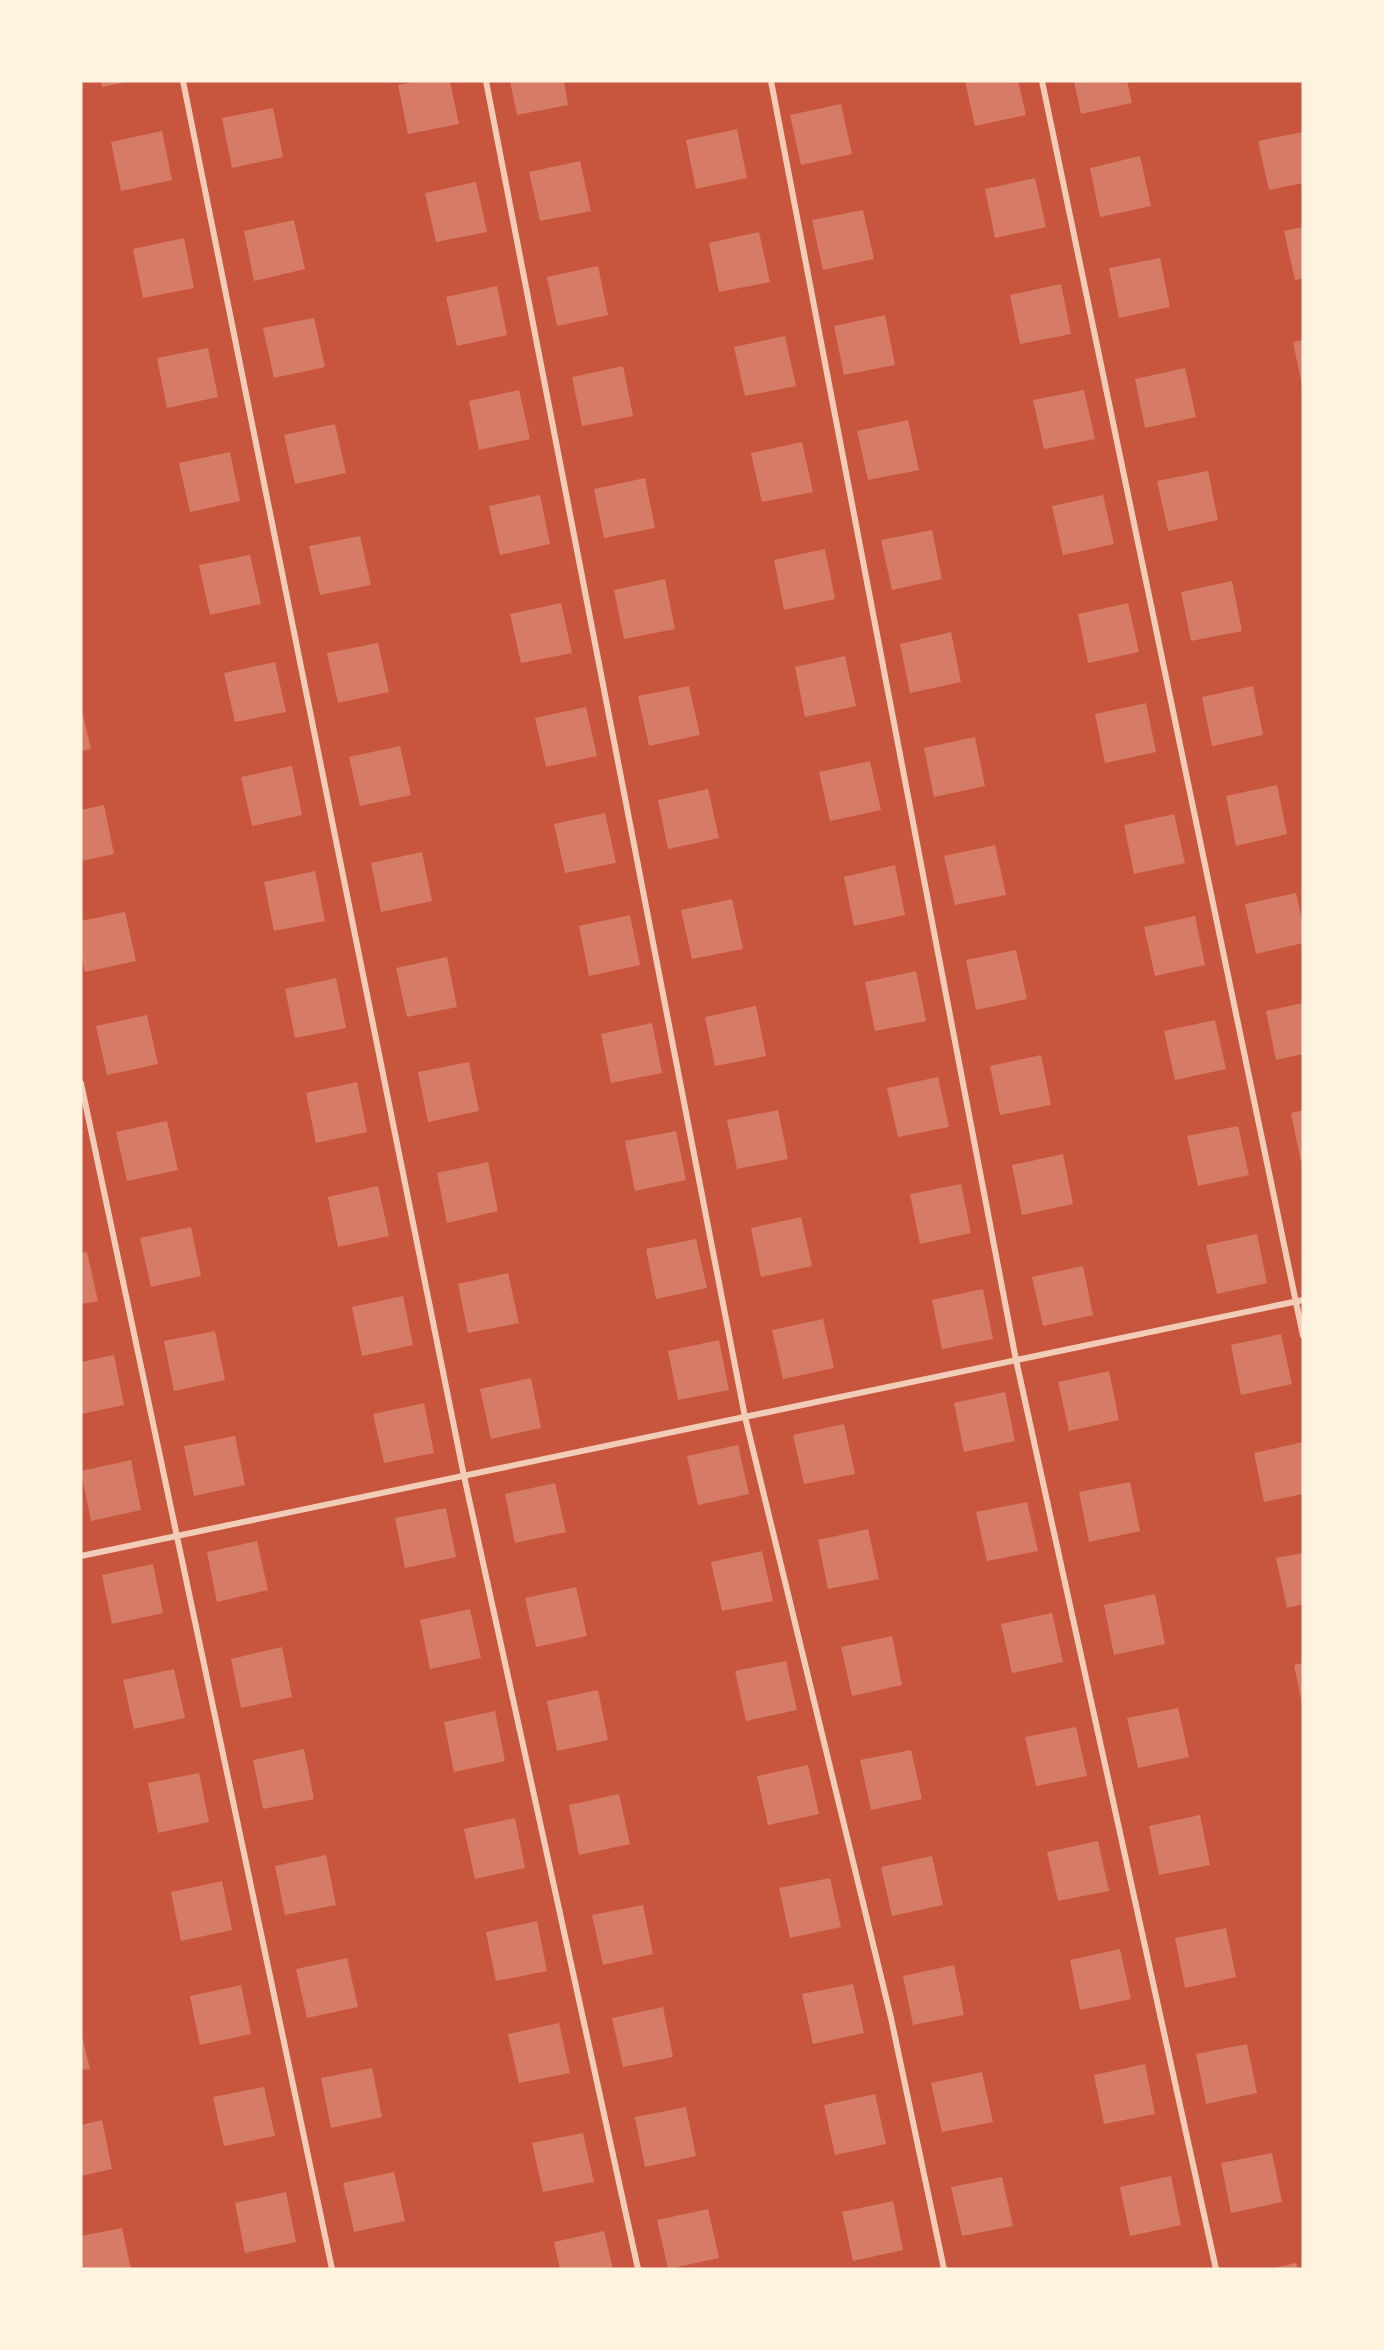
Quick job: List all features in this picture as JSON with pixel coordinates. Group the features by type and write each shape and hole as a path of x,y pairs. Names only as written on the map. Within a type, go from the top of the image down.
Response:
{"street":[{"path":"183,81 464,1476 638,2269"},
{"path":"486,81 745,1417 891,2018 944,2269"},
{"path":"771,81 1016,1360 1216,2269"},
{"path":"1042,81 1299,1301 1303,1336"},
{"path":"81,1083 332,2269"},
{"path":"81,1556 1299,1301"}],"building":[{"path":"101,81 127,81 127,82 102,87"},
{"path":"417,81 450,81 459,124 408,134 398,85"},
{"path":"510,81 564,81 568,105 517,115"},
{"path":"965,81 1018,81 1026,115 975,126"},
{"path":"1074,81 1127,81 1132,103 1081,114"},
{"path":"841,104 852,154 801,165 790,115"},
{"path":"273,108 283,157 232,168 222,118"},
{"path":"737,129 747,178 696,189 686,140"},
{"path":"162,131 172,180 121,191 111,142"},
{"path":"1303,132 1303,183 1269,190 1258,141"},
{"path":"1140,156 1151,206 1100,217 1090,168"},
{"path":"580,161 591,211 540,221 529,172"},
{"path":"1035,178 1046,227 995,238 985,189"},
{"path":"476,182 487,232 436,242 425,193"},
{"path":"863,210 874,259 823,270 812,220"},
{"path":"294,220 305,269 254,281 244,231"},
{"path":"1303,227 1303,278 1295,280 1284,231"},
{"path":"759,232 770,282 719,292 709,243"},
{"path":"184,238 194,288 143,298 133,249"},
{"path":"1160,258 1170,307 1119,318 1109,268"},
{"path":"598,266 608,315 557,326 547,277"},
{"path":"1061,284 1071,334 1020,344 1010,295"},
{"path":"497,286 507,335 457,346 446,297"},
{"path":"885,315 895,365 844,375 834,326"},
{"path":"314,318 325,367 274,378 263,328"},
{"path":"785,336 796,386 745,396 734,347"},
{"path":"1303,340 1303,385 1302,385 1293,342"},
{"path":"208,348 218,397 167,408 157,358"},
{"path":"623,366 633,416 582,426 572,377"},
{"path":"1185,368 1196,417 1145,428 1135,379"},
{"path":"519,390 530,439 479,450 469,401"},
{"path":"1084,390 1095,439 1044,449 1033,400"},
{"path":"908,420 919,470 868,480 857,431"},
{"path":"335,424 346,473 295,484 284,435"},
{"path":"802,442 813,492 762,502 751,453"},
{"path":"230,452 240,501 190,512 179,463"},
{"path":"1208,471 1218,520 1168,531 1157,481"},
{"path":"645,478 655,528 604,538 594,489"},
{"path":"540,495 550,544 500,555 489,506"},
{"path":"1103,495 1114,544 1063,555 1052,506"},
{"path":"932,530 942,579 892,590 881,540"},
{"path":"360,536 371,585 320,595 309,546"},
{"path":"825,549 835,599 784,610 774,560"},
{"path":"250,555 261,604 210,615 199,565"},
{"path":"665,579 675,629 624,639 614,590"},
{"path":"1232,581 1242,631 1191,641 1181,592"},
{"path":"561,603 572,653 521,663 510,614"},
{"path":"1128,603 1139,652 1088,663 1078,614"},
{"path":"951,632 961,682 910,693 900,644"},
{"path":"378,643 389,692 338,703 327,653"},
{"path":"845,656 856,706 805,717 795,667"},
{"path":"275,662 286,712 235,722 224,673"},
{"path":"689,686 700,735 649,746 638,696"},
{"path":"1253,686 1263,735 1212,746 1202,697"},
{"path":"1146,703 1156,752 1105,763 1095,714"},
{"path":"81,707 91,749 81,751"},
{"path":"586,707 597,756 546,767 535,718"},
{"path":"975,737 985,786 934,797 924,748"},
{"path":"400,746 411,795 360,806 349,757"},
{"path":"870,761 881,810 830,821 819,772"},
{"path":"292,766 302,815 252,826 241,777"},
{"path":"1277,785 1287,834 1236,846 1226,796"},
{"path":"708,789 719,838 668,849 658,800"},
{"path":"104,805 114,854 81,861 81,810"},
{"path":"605,813 616,863 565,873 554,824"},
{"path":"1174,814 1185,863 1134,874 1124,825"},
{"path":"995,845 1006,895 955,905 944,856"},
{"path":"422,852 432,901 381,912 371,863"},
{"path":"895,865 905,915 854,926 844,877"},
{"path":"315,871 325,921 274,931 264,882"},
{"path":"1296,893 1303,925 1303,943 1256,954 1245,904"},
{"path":"732,899 743,949 692,959 681,910"},
{"path":"125,912 136,961 85,972 81,954 81,921"},
{"path":"630,915 640,965 589,976 579,926"},
{"path":"1195,916 1205,965 1155,976 1144,927"},
{"path":"1016,950 1027,999 976,1010 966,960"},
{"path":"447,957 457,1007 407,1017 396,968"},
{"path":"916,971 926,1021 875,1031 865,982"},
{"path":"336,978 346,1028 295,1038 285,989"},
{"path":"1303,1003 1303,1054 1276,1060 1266,1011"},
{"path":"756,1006 766,1056 715,1066 705,1017"},
{"path":"147,1015 158,1064 107,1075 96,1026"},
{"path":"1215,1020 1226,1069 1175,1080 1164,1031"},
{"path":"652,1023 662,1073 611,1083 601,1034"},
{"path":"1041,1055 1051,1105 1000,1115 990,1066"},
{"path":"469,1062 479,1111 428,1122 418,1072"},
{"path":"938,1077 949,1127 898,1137 887,1088"},
{"path":"357,1082 367,1132 316,1143 306,1093"},
{"path":"778,1110 788,1159 737,1169 727,1120"},
{"path":"1303,1110 1303,1162 1301,1162 1291,1113"},
{"path":"167,1121 178,1170 127,1181 116,1132"},
{"path":"1238,1126 1249,1175 1198,1186 1187,1136"},
{"path":"676,1131 686,1180 635,1191 625,1141"},
{"path":"1063,1154 1073,1204 1022,1215 1012,1165"},
{"path":"488,1162 498,1211 447,1223 437,1173"},
{"path":"961,1184 971,1233 920,1244 910,1194"},
{"path":"378,1186 389,1236 338,1247 328,1197"},
{"path":"801,1217 812,1266 761,1277 751,1228"},
{"path":"191,1227 201,1276 151,1287 140,1238"},
{"path":"1257,1234 1267,1283 1217,1294 1206,1245"},
{"path":"696,1239 707,1288 656,1299 646,1249"},
{"path":"87,1252 98,1301 81,1304 81,1253"},
{"path":"1083,1266 1093,1315 1043,1326 1032,1277"},
{"path":"508,1273 519,1323 468,1333 458,1284"},
{"path":"983,1289 993,1339 942,1349 932,1300"},
{"path":"403,1296 413,1345 362,1356 352,1307"},
{"path":"823,1319 834,1368 783,1379 772,1330"},
{"path":"215,1331 225,1380 174,1391 164,1341"},
{"path":"1281,1334 1292,1384 1241,1395 1231,1345"},
{"path":"719,1340 729,1390 678,1400 668,1351"},
{"path":"114,1355 124,1405 81,1414 81,1362"},
{"path":"1109,1371 1119,1420 1069,1431 1058,1382"},
{"path":"531,1378 541,1428 491,1439 480,1389"},
{"path":"1005,1392 1015,1441 964,1452 954,1403"},
{"path":"424,1403 434,1453 384,1463 373,1414"},
{"path":"844,1424 855,1474 804,1484 793,1435"},
{"path":"235,1436 245,1485 194,1496 184,1446"},
{"path":"1303,1442 1303,1494 1264,1502 1254,1453"},
{"path":"738,1445 749,1494 698,1505 687,1456"},
{"path":"131,1460 141,1510 91,1521 81,1471"},
{"path":"1130,1482 1140,1531 1089,1542 1079,1492"},
{"path":"555,1483 566,1532 515,1543 505,1494"},
{"path":"1027,1502 1038,1551 987,1561 976,1512"},
{"path":"446,1508 456,1557 405,1568 395,1518"},
{"path":"868,1529 879,1579 828,1589 818,1540"},
{"path":"257,1541 268,1590 217,1602 207,1552"},
{"path":"762,1551 773,1601 722,1611 711,1562"},
{"path":"1303,1553 1303,1604 1287,1608 1276,1558"},
{"path":"153,1564 163,1613 112,1624 102,1575"},
{"path":"576,1587 587,1636 536,1647 525,1598"},
{"path":"1155,1594 1165,1644 1114,1655 1104,1605"},
{"path":"470,1609 481,1658 430,1669 420,1620"},
{"path":"1052,1613 1063,1662 1012,1673 1001,1624"},
{"path":"892,1636 902,1685 852,1696 841,1647"},
{"path":"282,1647 292,1697 241,1708 231,1659"},
{"path":"786,1661 797,1710 746,1721 735,1671"},
{"path":"1303,1663 1303,1703 1302,1703 1294,1665"},
{"path":"174,1669 185,1718 134,1729 123,1680"},
{"path":"598,1690 608,1740 557,1751 547,1701"},
{"path":"1178,1708 1189,1757 1138,1768 1127,1718"},
{"path":"495,1711 505,1761 454,1772 444,1722"},
{"path":"1076,1727 1087,1776 1036,1786 1025,1737"},
{"path":"304,1749 314,1799 263,1809 253,1760"},
{"path":"911,1750 922,1799 871,1810 860,1760"},
{"path":"808,1765 819,1814 768,1825 757,1776"},
{"path":"199,1773 209,1822 158,1833 148,1783"},
{"path":"619,1794 630,1844 579,1855 569,1805"},
{"path":"1200,1815 1210,1865 1159,1875 1149,1826"},
{"path":"515,1818 525,1868 475,1879 464,1829"},
{"path":"1098,1841 1109,1891 1058,1901 1047,1852"},
{"path":"326,1855 336,1905 285,1915 275,1866"},
{"path":"932,1856 943,1905 892,1916 881,1867"},
{"path":"830,1878 841,1927 790,1938 779,1888"},
{"path":"222,1881 232,1930 181,1941 171,1892"},
{"path":"643,1905 653,1954 603,1965 592,1915"},
{"path":"537,1921 547,1971 496,1981 486,1932"},
{"path":"1226,1928 1236,1977 1185,1988 1175,1938"},
{"path":"1120,1949 1131,1999 1080,2010 1070,1960"},
{"path":"347,1958 358,2007 307,2018 296,1969"},
{"path":"954,1965 964,2015 913,2025 903,1976"},
{"path":"853,1984 864,2033 813,2044 802,1994"},
{"path":"241,1985 251,2034 200,2045 190,1996"},
{"path":"663,2007 673,2057 623,2067 612,2018"},
{"path":"559,2023 570,2073 519,2083 508,2034"},
{"path":"81,2032 90,2069 81,2070"},
{"path":"1247,2044 1257,2093 1206,2104 1196,2054"},
{"path":"1145,2064 1155,2114 1104,2124 1094,2075"},
{"path":"372,2068 382,2117 331,2128 321,2078"},
{"path":"982,2072 993,2122 942,2132 931,2083"},
{"path":"264,2087 275,2136 224,2146 213,2097"},
{"path":"875,2094 886,2144 835,2155 824,2105"},
{"path":"686,2107 696,2156 645,2167 635,2117"},
{"path":"102,2120 112,2169 81,2176 81,2125"},
{"path":"583,2133 594,2182 543,2192 532,2143"},
{"path":"1272,2153 1282,2202 1231,2213 1221,2163"},
{"path":"394,2172 405,2221 354,2232 343,2183"},
{"path":"1171,2176 1181,2225 1130,2236 1120,2187"},
{"path":"1002,2177 1013,2226 962,2236 951,2187"},
{"path":"286,2192 296,2242 245,2253 235,2203"},
{"path":"893,2201 903,2250 853,2261 842,2212"},
{"path":"708,2209 719,2258 668,2269 657,2220"},
{"path":"122,2228 131,2269 81,2269 81,2236"},
{"path":"604,2231 613,2269 560,2269 554,2242"},
{"path":"1296,2263 1298,2269 1274,2268"}]}
